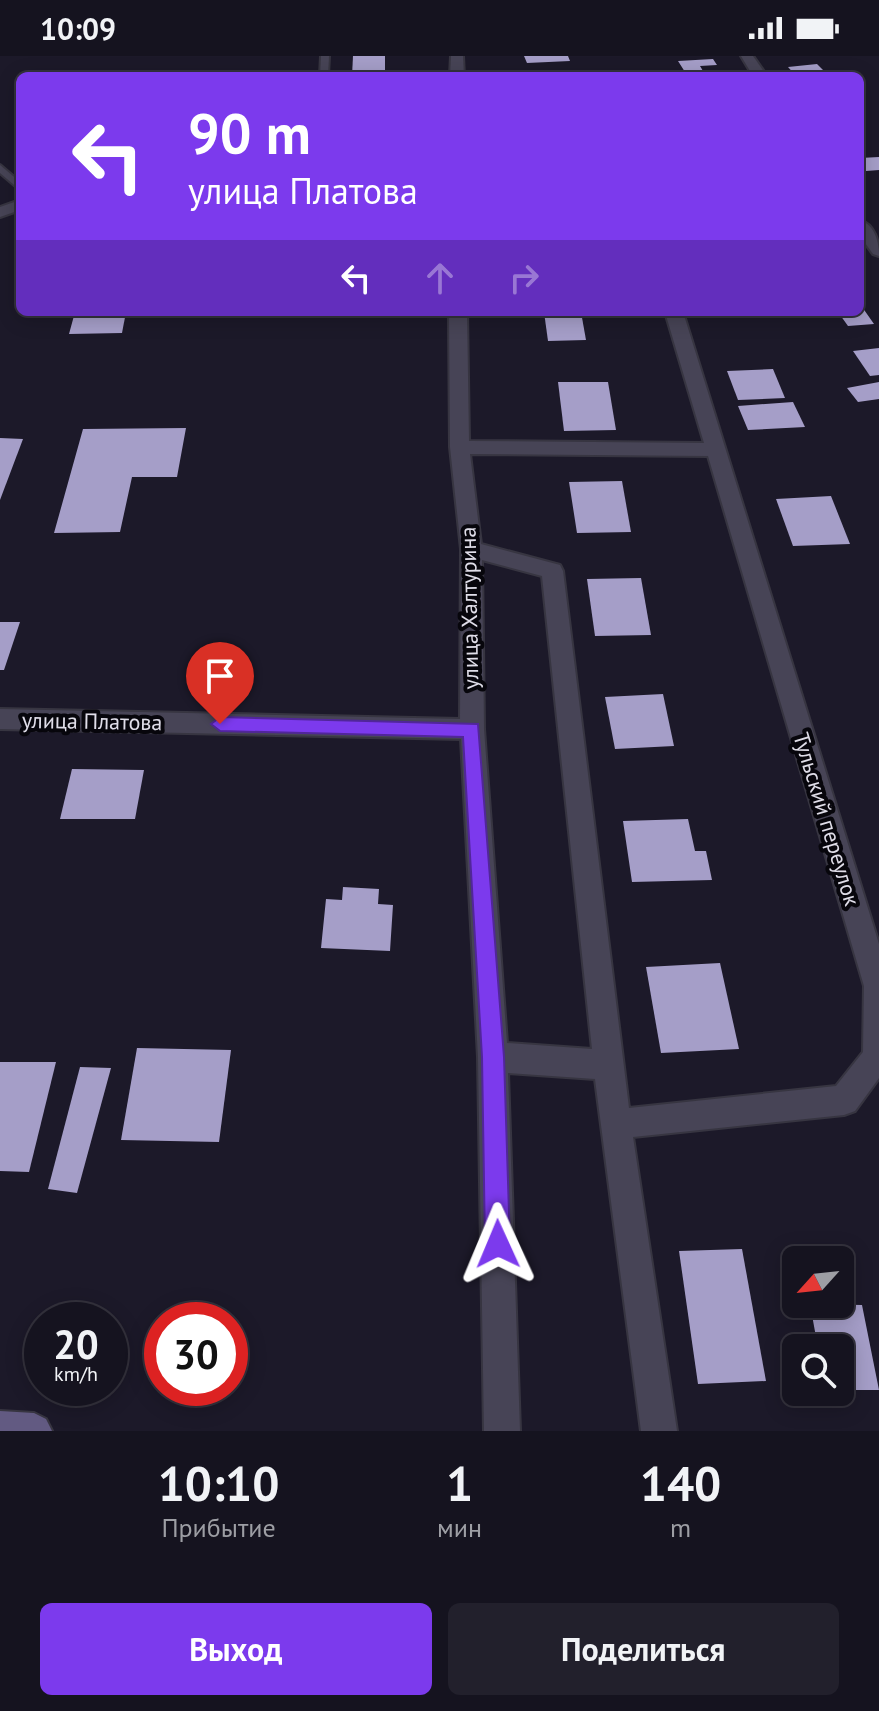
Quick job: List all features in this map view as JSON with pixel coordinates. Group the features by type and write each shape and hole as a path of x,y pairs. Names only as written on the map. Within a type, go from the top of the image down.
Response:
{"main road":[{"path":"0,1429 34,1431"}],"street":[{"path":"864,230 879,251"},
{"name":"улица Халтурина","path":"458,316 460,447 471,549 472,729 493,1057 502,1431"},
{"name":"Тульский переулок","path":"616,1124 844,1100 877,1057 878,986 675,316"},
{"path":"460,447 716,450"},
{"path":"471,549 552,571 608,1065 659,1431"},
{"name":"улица Платова","path":"0,719 472,729"},
{"path":"493,1057 608,1065"}],"lane":[{"path":"0,168 16,183"}],"building":[{"path":"353,56 385,56 385,72 352,72"},
{"path":"524,56 568,56 570,61 527,63"},
{"path":"713,59 717,65 700,66 703,71 685,72 678,61"},
{"path":"817,64 825,72 792,72 788,67"},
{"path":"879,157 879,170 866,171 864,158"},
{"path":"864,310 874,324 848,326 841,316 864,316"},
{"path":"74,316 125,316 122,333 69,334"},
{"path":"545,316 582,316 586,340 548,341"},
{"path":"879,348 879,375 870,376 853,351"},
{"path":"773,369 785,398 738,400 727,371"},
{"path":"558,382 608,382 616,430 564,431"},
{"path":"879,382 879,399 858,402 847,388"},
{"path":"793,402 805,427 748,430 738,406"},
{"path":"186,428 177,477 132,477 120,532 54,533 83,429"},
{"path":"0,438 23,439 0,500"},
{"path":"622,481 631,532 577,533 569,482"},
{"path":"831,496 850,544 793,546 776,499"},
{"path":"641,578 651,635 595,636 587,579"},
{"path":"0,622 20,622 4,670 0,670"},
{"path":"663,694 674,746 615,749 605,697"},
{"path":"72,769 144,770 135,819 60,819"},
{"path":"688,819 695,851 706,851 712,880 632,882 623,821"},
{"path":"343,887 379,889 378,904 393,905 390,951 321,948 326,899 342,900"},
{"path":"720,963 739,1049 661,1053 646,967"},
{"path":"137,1048 231,1050 219,1142 121,1140"},
{"path":"0,1062 56,1062 29,1172 0,1171"},
{"path":"80,1067 111,1068 77,1193 48,1189"},
{"path":"742,1249 766,1381 698,1384 679,1251"},
{"path":"854,1305 862,1305 879,1390 854,1390 854,1334 815,1334 813,1318 854,1318"}],"route":[{"path":"220,724 472,729 493,1057 498,1244"}]}
